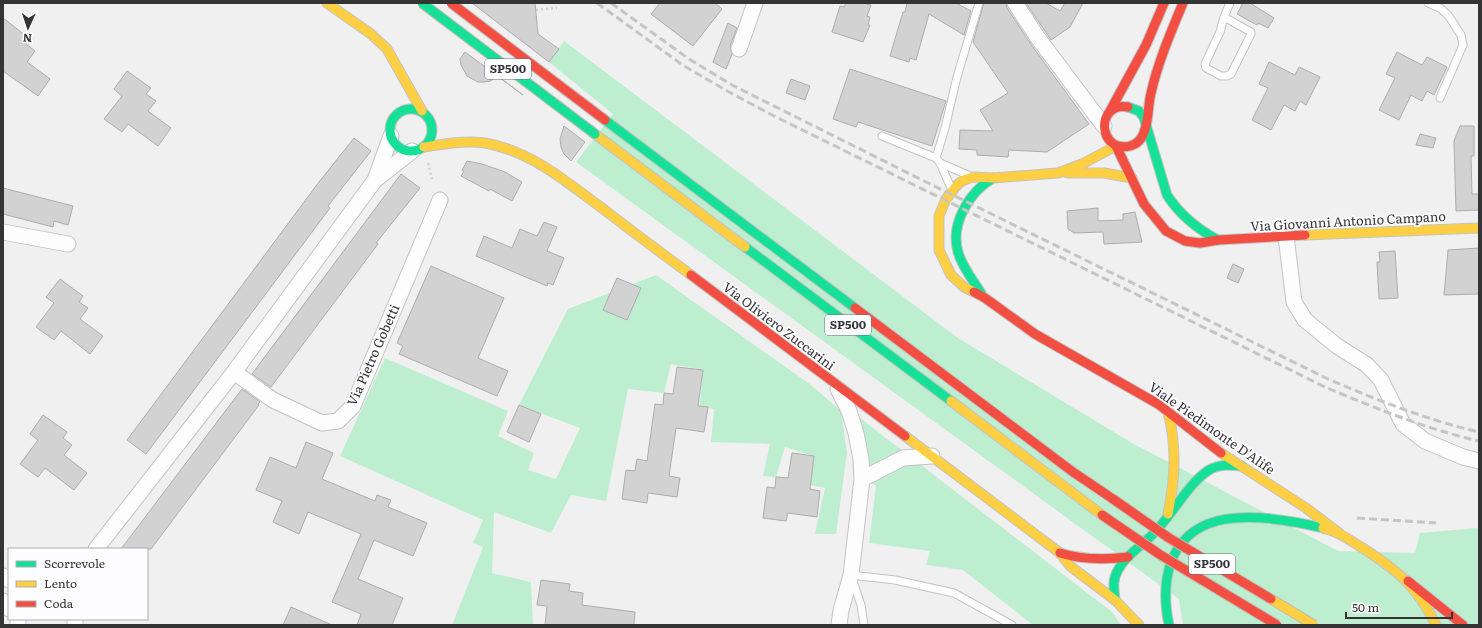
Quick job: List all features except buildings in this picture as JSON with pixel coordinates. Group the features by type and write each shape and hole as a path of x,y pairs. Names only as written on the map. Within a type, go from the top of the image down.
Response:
{"main road":[{"path":"327,3 371,34 380,42 393,59 433,130 432,137 418,149 405,150 399,147 391,136 390,130 396,104"},
{"name":"SP500","path":"422,3 1102,515 1159,554 1277,625"},
{"name":"SP500","path":"451,3 1073,472 1176,542 1314,625"},
{"path":"1116,146 1101,130 1106,118 1146,46 1164,3"},
{"path":"1058,173 1082,164 1116,146 1129,147 1142,139 1146,127 1151,93 1163,54 1183,3"},
{"path":"398,87 399,71"},
{"path":"1110,111 1121,106 1133,107 1143,115 1167,195 1173,205 1188,222 1218,240"},
{"path":"393,118 403,110 409,108 425,114 441,124"},
{"name":"Via Oliviero Zuccarini","path":"460,135 473,142"},
{"name":"Via Oliviero Zuccarini","path":"418,149 473,142 501,147 536,162 556,174 1060,553 1070,566 1115,600 1139,625"},
{"name":"Via Giovanni Antonio Campano","path":"1116,146 1144,204 1166,231 1185,241 1200,243 1218,240 1286,236 1479,228"},
{"path":"1045,174 1070,159"},
{"path":"952,189 964,180 973,177 993,178 1058,173 1104,173 1132,178"},
{"name":"Viale Piedimonte D'Alife","path":"985,298 961,258 958,251 957,234 959,221 974,192 993,178"},
{"name":"Viale Piedimonte D'Alife","path":"952,189 939,216 939,250 951,275 964,287 985,298 1035,334 1158,404 1216,450 1306,508 1339,533"},
{"path":"1168,412 1173,430 1175,461 1173,492 1168,519"},
{"path":"1115,600 1115,576 1128,557 1139,549 1168,519 1205,472 1216,466 1228,464 1242,466"},
{"path":"1169,625 1166,612 1165,585 1169,566 1176,552 1188,536 1208,524 1228,520 1256,519 1305,524 1339,533 1377,556 1463,625"},
{"name":"Via Oliviero Zuccarini","path":"1060,553 1079,559 1095,561 1128,557"},
{"path":"1408,581 1429,610 1436,625"}],"street":[{"path":"739,50 755,3"},
{"path":"1015,3 1101,130"},
{"path":"97,548 234,372 375,180 391,136"},
{"path":"375,180 418,149"},
{"name":"Via Pietro Gobetti","path":"234,372 273,400 322,422 338,420 353,406 440,200"},
{"path":"3,232 68,244"},
{"path":"1286,236 1294,302 1305,320 1337,346 1367,365 1381,380 1403,424 1425,441 1463,457 1479,461"},
{"path":"837,386 849,411 856,433 862,480 851,575 841,610 839,625"},
{"path":"862,480 903,458 932,456"}],"lane":[{"path":"952,189 938,161 958,77 979,3"},
{"path":"1224,17 1251,34 1231,74 1227,76 1221,76 1206,68 1205,64 1220,32 1224,17 1230,3"},
{"path":"1428,3 1444,11 1463,39 1463,45 1440,98"},
{"path":"882,136 973,177"},
{"path":"864,625 861,605 851,575 895,580 954,593 1012,625"}],"path":[{"path":"536,10 557,8"},
{"path":"427,161 432,179"}],"green space":[{"path":"564,41 958,338 1132,443 1338,551 1415,553 1420,533 1476,528 1479,529 1479,625 1183,625 1179,599 576,162 613,114 549,62"},
{"path":"656,275 811,385 841,411 847,453 836,534 815,534 825,488 810,485 814,456 785,447 776,477 763,476 770,444 711,442 714,409 700,406 703,370 671,364 664,393 628,389 606,501 571,495 551,533 494,512 492,573 531,582 533,625 452,625 483,547 473,543 483,520 340,456 385,358 508,411 498,436 534,453 528,470 556,479 580,428 519,405 568,309"},
{"path":"860,418 1112,612 1121,625 1033,625 963,570 926,565 930,551 869,543 876,486 861,474 853,423"}],"railway":[{"path":"597,3 684,66 774,116 1325,387 1420,424 1479,441"},
{"path":"611,3 689,59 732,85 914,176 1328,379 1402,409 1440,422 1479,432"},
{"path":"1357,518 1436,523"}],"traffic: fast":[{"path":"422,3 595,134"},
{"path":"1128,107 1139,111 1144,118 1167,195 1190,221 1218,240"},
{"path":"407,109 415,109 423,112 429,118 432,130 429,142 423,148 415,151 407,151 399,148 393,142 390,134 390,126 393,118 399,112 407,109"},
{"path":"605,120 855,308"},
{"path":"981,293 960,258 956,241 957,231 959,220 969,200 984,184 993,178"},
{"path":"745,247 951,401"},
{"path":"1115,600 1114,581 1121,565 1128,556 1146,541 1165,521 1194,483 1213,468 1225,465 1242,466"},
{"path":"1169,625 1166,609 1166,592 1167,577 1171,562 1178,548 1200,527 1217,521 1230,519 1270,518 1323,528"}],"traffic: slow":[{"path":"327,3 371,34 387,49 422,111"},
{"path":"595,134 745,247"},
{"path":"424,147 477,142 502,147 519,153 564,180 691,275"},
{"path":"974,292 964,287 951,275 939,250 939,216 946,199 958,184 973,177 993,178 1058,173 1082,164 1116,146"},
{"path":"1067,173 1104,173 1132,178"},
{"path":"1305,235 1479,228"},
{"path":"951,401 1102,515"},
{"path":"1168,412 1174,450 1172,488 1168,514"},
{"path":"905,436 1060,553 1070,566 1115,600 1139,625"},
{"path":"1221,453 1306,508 1339,533"},
{"path":"1323,528 1347,538 1395,571 1421,599 1436,625"},
{"path":"1271,599 1314,625"}],"traffic: jam":[{"path":"451,3 605,120"},
{"path":"1110,111 1146,45 1164,3"},
{"path":"1128,107 1117,107 1110,112 1106,119 1105,127 1107,136 1112,142 1119,146 1133,145 1138,142 1143,135 1157,70 1183,3"},
{"path":"1116,146 1144,204 1166,231 1185,241 1200,243 1218,240 1305,235"},
{"path":"691,275 905,436"},
{"path":"974,292 985,298 1035,334 1158,404 1221,453"},
{"path":"855,308 1073,472 1113,499"},
{"path":"1113,499 1169,538 1271,599"},
{"path":"1102,515 1159,554 1277,625"},
{"path":"1060,553 1094,559 1128,557"},
{"path":"1408,581 1463,625"}]}
